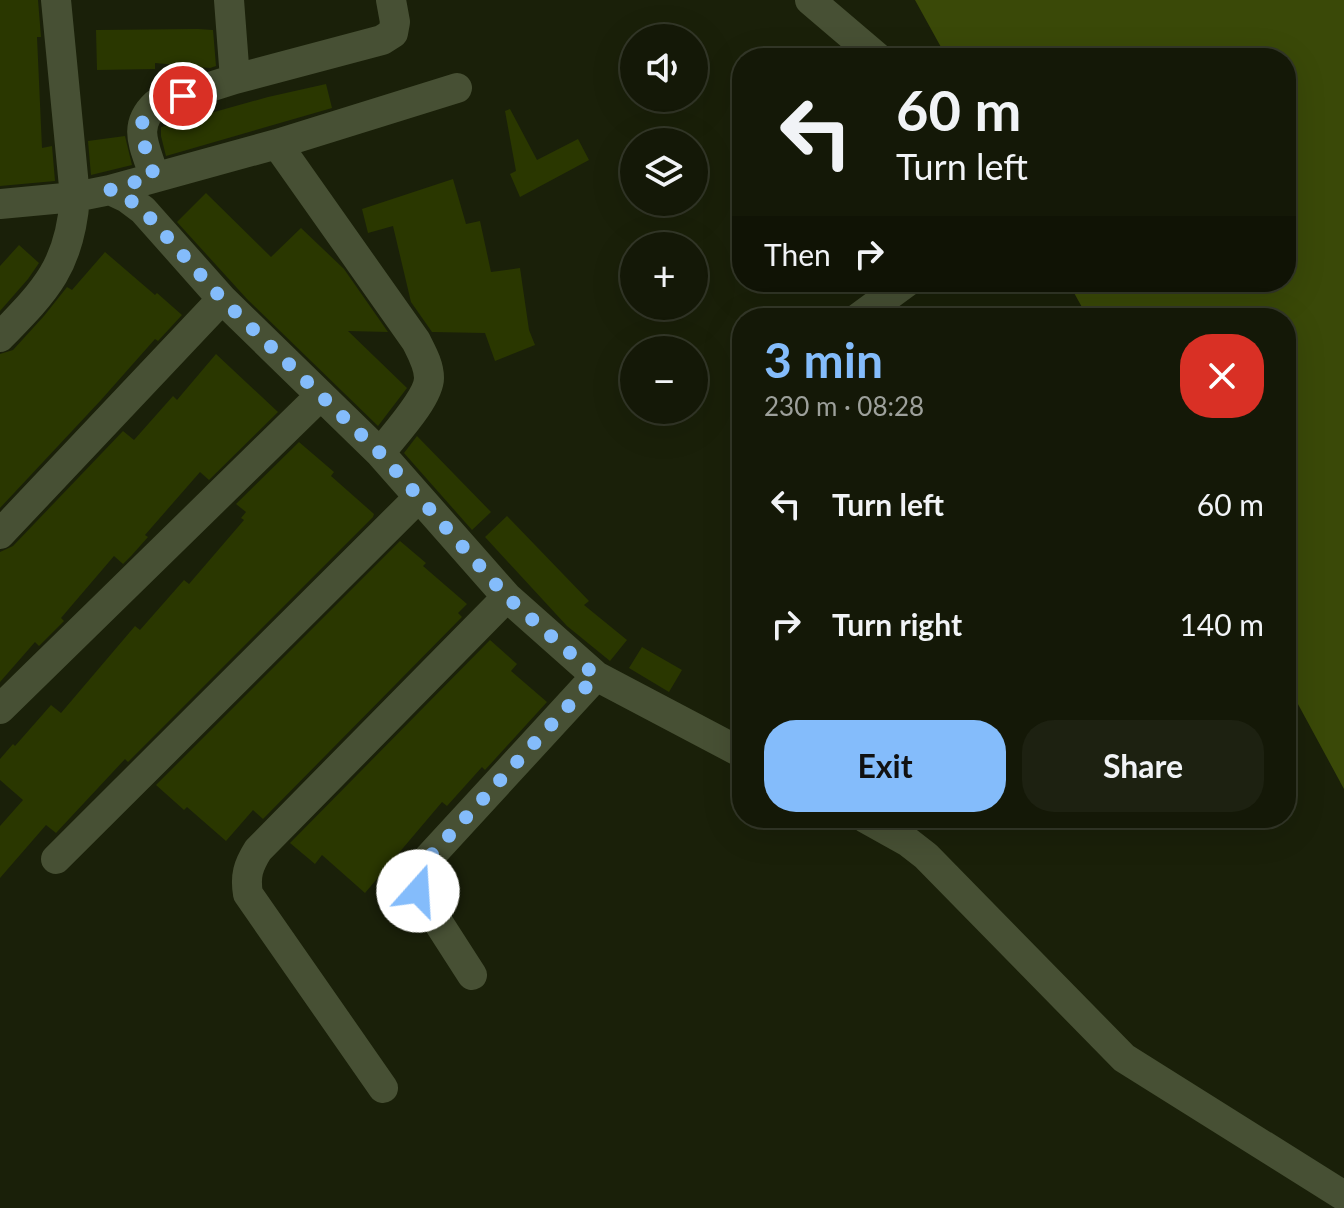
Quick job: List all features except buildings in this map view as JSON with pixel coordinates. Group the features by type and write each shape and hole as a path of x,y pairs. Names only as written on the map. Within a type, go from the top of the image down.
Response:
{"street":[{"path":"0,337 41,295 64,256 73,222 75,197 56,0"},
{"path":"229,0 235,79"},
{"path":"154,176 141,132 147,113 156,104 235,79 382,40 393,33 395,22 391,0"},
{"path":"810,0 866,48"},
{"path":"0,204 75,197 110,190 277,144 457,88"},
{"path":"277,144 416,341 424,357 429,379 425,394 380,453"},
{"path":"110,190 143,210 222,299 380,453 507,597 596,676 732,748"},
{"path":"872,308 893,292"},
{"path":"0,534 222,299"},
{"path":"0,709 320,396"},
{"path":"56,859 419,497"},
{"path":"383,1088 248,894 246,879 249,864 258,850 507,597"},
{"path":"472,975 418,891 418,877 424,863 596,676"},
{"path":"883,828 926,856 1124,1058 1344,1196"}],"green space":[{"path":"915,0 1344,0 1344,789 1296,700 1296,308 1082,308 1074,292 1296,292 1296,48 941,48"}],"route":[{"path":"183,96 156,104 142,123 141,132 154,176 110,190 143,210 222,299 380,453 507,597 596,676 424,863 418,877 418,891"}]}
